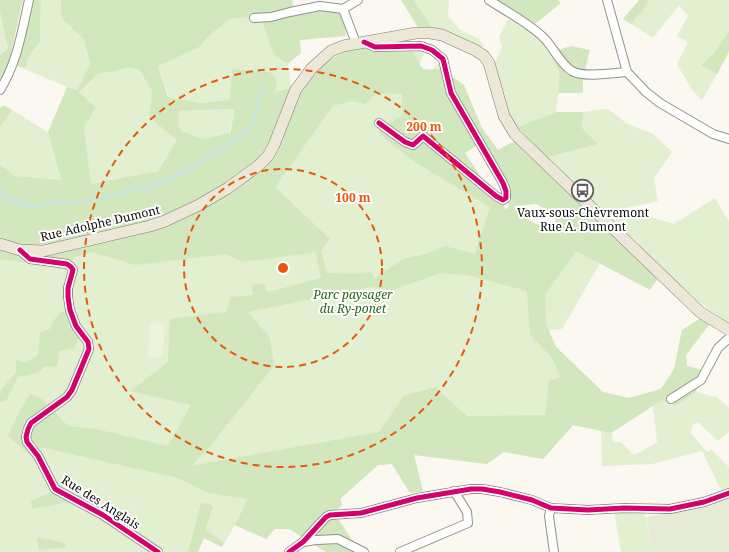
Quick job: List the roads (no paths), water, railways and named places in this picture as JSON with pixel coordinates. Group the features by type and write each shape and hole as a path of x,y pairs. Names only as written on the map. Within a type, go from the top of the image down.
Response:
{"main road":[{"name":"Rue Adolphe Dumont","path":"0,244 20,250 35,251 54,249 150,226 183,213 228,188 258,166 268,156 274,145 296,89 311,69 332,51 343,46 416,33 430,33 442,35 475,50 484,56 492,69 504,116 515,134 700,312 729,330"}],"street":[{"path":"0,90 9,75 14,60 29,0"},
{"path":"254,18 271,17 320,6 343,9 358,0"},
{"path":"489,0 545,39 562,62 572,72 583,74 627,72"},
{"path":"607,0 627,72 646,92 660,103 713,134 729,139"},
{"path":"343,9 360,43 375,47 421,46 432,50 443,59 451,93 503,183 506,191 506,198 503,200 496,196 441,149 423,136 413,145 405,142 379,123"},
{"name":"Rue des Anglais","path":"20,250 30,258 67,264 71,267 73,270 68,288 70,310 76,326 88,342 89,350 72,390 67,397 31,423 26,437 27,442 38,456 54,489 103,515 158,552"},
{"path":"671,399 701,380 718,348 729,338"},
{"path":"289,552 303,542 326,517 330,515 361,513 417,498 454,492 482,490 500,492 532,500 550,508 566,510 602,510 624,508 670,509 704,502 729,493"},
{"path":"400,552 468,523 467,512 454,492"},
{"path":"550,508 549,516 554,552"},
{"path":"303,542 338,539 364,552"}],"waterway":[{"path":"0,189 4,195 30,207 55,202 66,204 105,196 122,195 129,188 147,189 201,163 251,127 263,88"}],"place":[{"name":"Vaux-sous-Chèvremont Rue A. Dumont","path":"583,191"}],"park label":[{"name":"Parc paysager du Ry-ponet","path":"353,301"}]}
